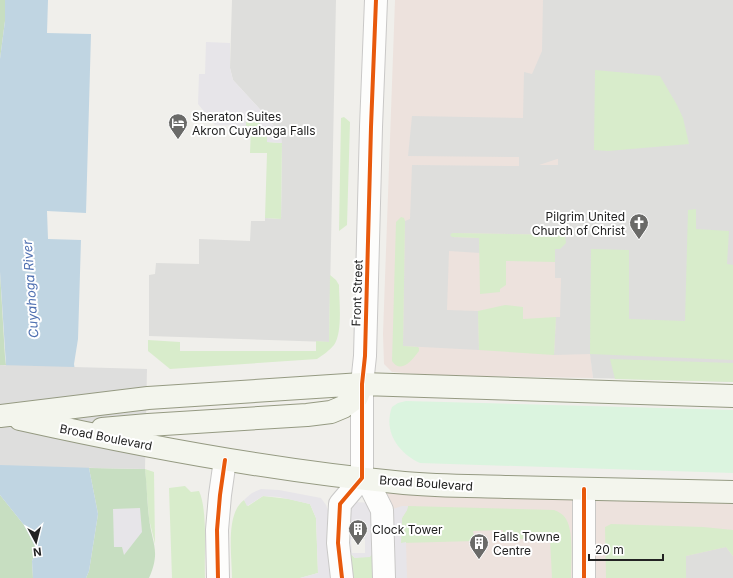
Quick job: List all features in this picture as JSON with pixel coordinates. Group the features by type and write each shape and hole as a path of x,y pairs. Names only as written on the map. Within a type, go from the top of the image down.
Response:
{"main road":[{"name":"Broad Boulevard","path":"2,416 148,398 362,384 733,396"},
{"path":"147,435 330,412 343,407 357,397 362,384"},
{"name":"Broad Boulevard","path":"2,416 74,431 147,435 224,460 404,483 733,492"}],"street":[{"name":"Front Street","path":"362,478 362,384 365,348 376,0"},
{"path":"218,578 217,530 224,460"},
{"path":"342,578 338,543 340,504 362,478 371,488 382,510 384,578"},
{"path":"584,489 584,578"}],"shaded area":[{"path":"232,0 336,0 329,342 149,336 149,275 155,274 156,263 199,264 199,239 250,241 251,221 265,221 265,218 281,219 281,136 267,117 233,80 230,68"},
{"path":"395,0 553,0 593,378 428,375 392,372 384,364 383,334"},
{"path":"543,0 733,0 733,382 593,378 590,354 554,355 556,317 560,317 561,278 555,278 555,249 565,235 452,233 452,237 479,238 480,253 449,251 447,310 478,311 479,350 403,346 405,221 410,219 412,165 519,166 519,157 408,156 412,116 523,118 524,72 532,74 542,51","holes":["557,159 558,165 539,165"]},
{"path":"206,42 230,43 230,68 233,80 267,117 281,136 282,143 267,142 267,132 260,132 260,119 246,118 246,126 215,125 198,104 199,74 205,74"},
{"path":"381,480 733,492 733,578 384,578"},
{"path":"261,489 279,490 321,498 329,513 334,578 300,578 318,573 316,518 310,504 279,497 263,496 247,506 244,500 252,493"},
{"path":"355,502 372,503 372,554 370,557 355,558 350,553 350,527 346,522 347,510","holes":["351,539 365,539 365,553 352,553"]},
{"path":"408,506 402,518 401,543 406,542 407,578 390,578 389,517 393,509"},
{"path":"140,508 142,532 124,555 122,547 114,547 113,509"},
{"path":"726,547 733,556 733,578 686,578 686,556"}],"green space":[{"path":"0,0 5,0 5,21 0,59"},
{"path":"595,70 660,76 683,118 689,144 608,151 594,150"},
{"path":"344,117 350,122 347,225 339,231 341,118"},
{"path":"246,118 260,119 260,131 267,131 267,142 282,143 281,219 265,218 267,153 250,153 251,127 246,126"},
{"path":"696,209 696,229 729,231 727,264 733,265 733,360 590,354 591,249 629,250 629,319 685,321 688,210"},
{"path":"401,217 404,218 405,221 403,346 418,347 419,351 407,364 399,366 395,365 392,361 396,222"},
{"path":"452,233 565,235 566,243 560,249 555,249 555,262 506,261 506,285 500,289 500,292 480,294 479,238 452,237 450,235"},
{"path":"0,272 5,357 6,365 0,365"},
{"path":"330,275 339,285 339,332 334,345 317,359 170,369 148,351 148,340 180,342 180,351 316,351 316,341 329,342"},
{"path":"505,305 523,307 523,319 556,317 554,355 479,350 478,311"},
{"path":"610,359 733,363 733,382 615,379"},
{"path":"406,401 733,410 733,473 420,463 412,459 399,447 391,433 389,424 392,407 398,403"},
{"path":"89,468 145,469 150,527 155,548 153,569 149,578 86,578 89,571 98,514"},
{"path":"145,469 154,472 155,544 149,519"},
{"path":"185,486 191,492 199,491 202,499 205,521 205,578 172,578 169,488"},
{"path":"0,495 24,525 37,550 32,561 33,578 0,578"},
{"path":"263,496 289,499 310,504 316,518 318,573 300,578 232,578 231,536 234,515 238,506 244,500 248,506"},
{"path":"408,506 554,510 561,513 569,525 570,531 572,547 571,578 552,578 550,539 504,539 503,530 473,531 475,541 401,543 402,518"},
{"path":"346,522 350,527 350,553 355,558 372,554 372,527 377,578 348,578"},
{"path":"611,524 703,527 733,530 733,556 726,547 686,556 686,578 606,578 605,527"}],"water":[{"name":"Cuyahoga River","path":"5,0 48,0 47,33 91,34 86,213 47,211 48,239 81,240 78,339 74,364 89,468 98,514 89,571 86,578 33,578 32,561 37,550 24,525 0,495 0,412 6,365 0,272 0,59 5,21"}],"pier":[{"path":"0,365 147,369 145,469 0,465"}],"cycle path":[{"path":"342,578 338,543 340,504 362,478 362,384 365,356 376,0"},
{"path":"218,578 217,530 225,460"},
{"path":"584,489 584,578"}],"place":[{"name":"Sheraton Suites Akron Cuyahoga Falls","path":"178,140"},
{"name":"Pilgrim United Church of Christ","path":"639,240"},
{"name":"Clock Tower","path":"358,546"},
{"name":"Falls Towne Centre","path":"479,560"}]}
